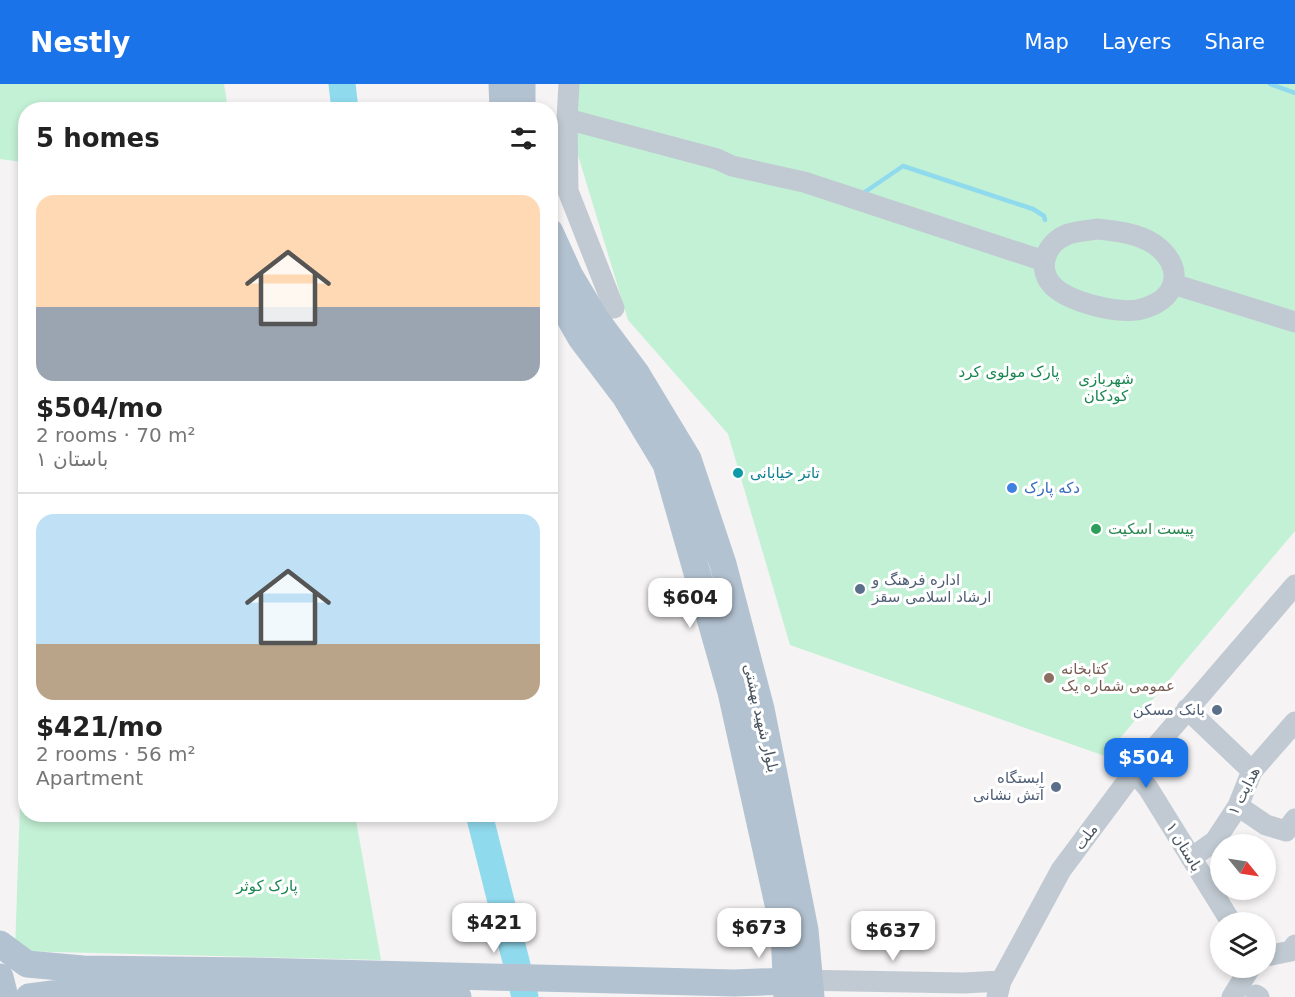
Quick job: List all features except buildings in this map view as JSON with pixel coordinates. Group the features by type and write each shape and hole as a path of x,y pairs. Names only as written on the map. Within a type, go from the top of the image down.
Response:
{"main road":[{"path":"502,84 503,102"},
{"path":"522,84 522,102"},
{"name":"بلوار شهید بهشتی","path":"558,250 570,276 595,318 636,373 688,459 723,564 761,709 805,930 799,989"},
{"name":"بلوار شهید بهشتی","path":"558,298 581,338 624,396 666,464 731,692 799,989"},
{"path":"0,944 27,964 458,997"},
{"path":"0,977 5,997"},
{"path":"29,997 252,982 734,983 799,989"}],"street":[{"path":"569,84 568,190 614,308"},
{"path":"567,119 717,159 732,166 804,182 1044,261"},
{"path":"1097,229 1123,232 1143,239 1164,253 1174,271 1173,284 1168,295 1160,304 1138,311 1104,308 1078,300 1054,287 1044,267 1044,261 1047,250 1066,235 1097,229"},
{"path":"1173,284 1295,322"},
{"name":"ملت","path":"999,989 1061,870 1134,772 1187,709 1291,597"},
{"path":"1187,709 1252,771"},
{"name":"هدایت ۱","path":"1191,858 1215,841 1238,806 1252,771 1295,722"},
{"name":"باستان ۱","path":"1134,772 1148,788 1226,912"},
{"path":"1238,806 1266,825 1286,831 1295,819"},
{"path":"1276,954 1291,951 1295,945"},
{"path":"1232,997 1244,978"},
{"path":"799,989 964,983 999,989"}],"green space":[{"path":"0,84 224,84 227,102 18,102 18,161 0,159"},
{"name":"پارک مولوی کرد","path":"569,84 1295,84 1295,531 1105,756 790,645 728,434 628,320 567,119"},
{"name":"پارک کوثر","path":"19,822 356,822 381,960 15,951"}],"waterway":[{"path":"342,84 344,102"},
{"path":"1270,84 1295,93"},
{"path":"862,194 903,166 1033,209 1044,216 1045,220"},
{"path":"481,822 525,997"}],"place":[{"name":"تاتر خیابانی","path":"738,473"},
{"name":"دکه پارک","path":"1012,488"},
{"name":"پیست اسکیت","path":"1096,529"},
{"name":"اداره فرهنگ و ارشاد اسلامی سقز","path":"860,589"},
{"name":"کتابخانه عمومی شماره یک","path":"1049,678"},
{"name":"بانک مسکن","path":"1217,710"},
{"name":"ایستگاه آتش نشانی","path":"1056,787"}],"park label":[{"name":"شهربازی کودکان","path":"1106,388"}]}
